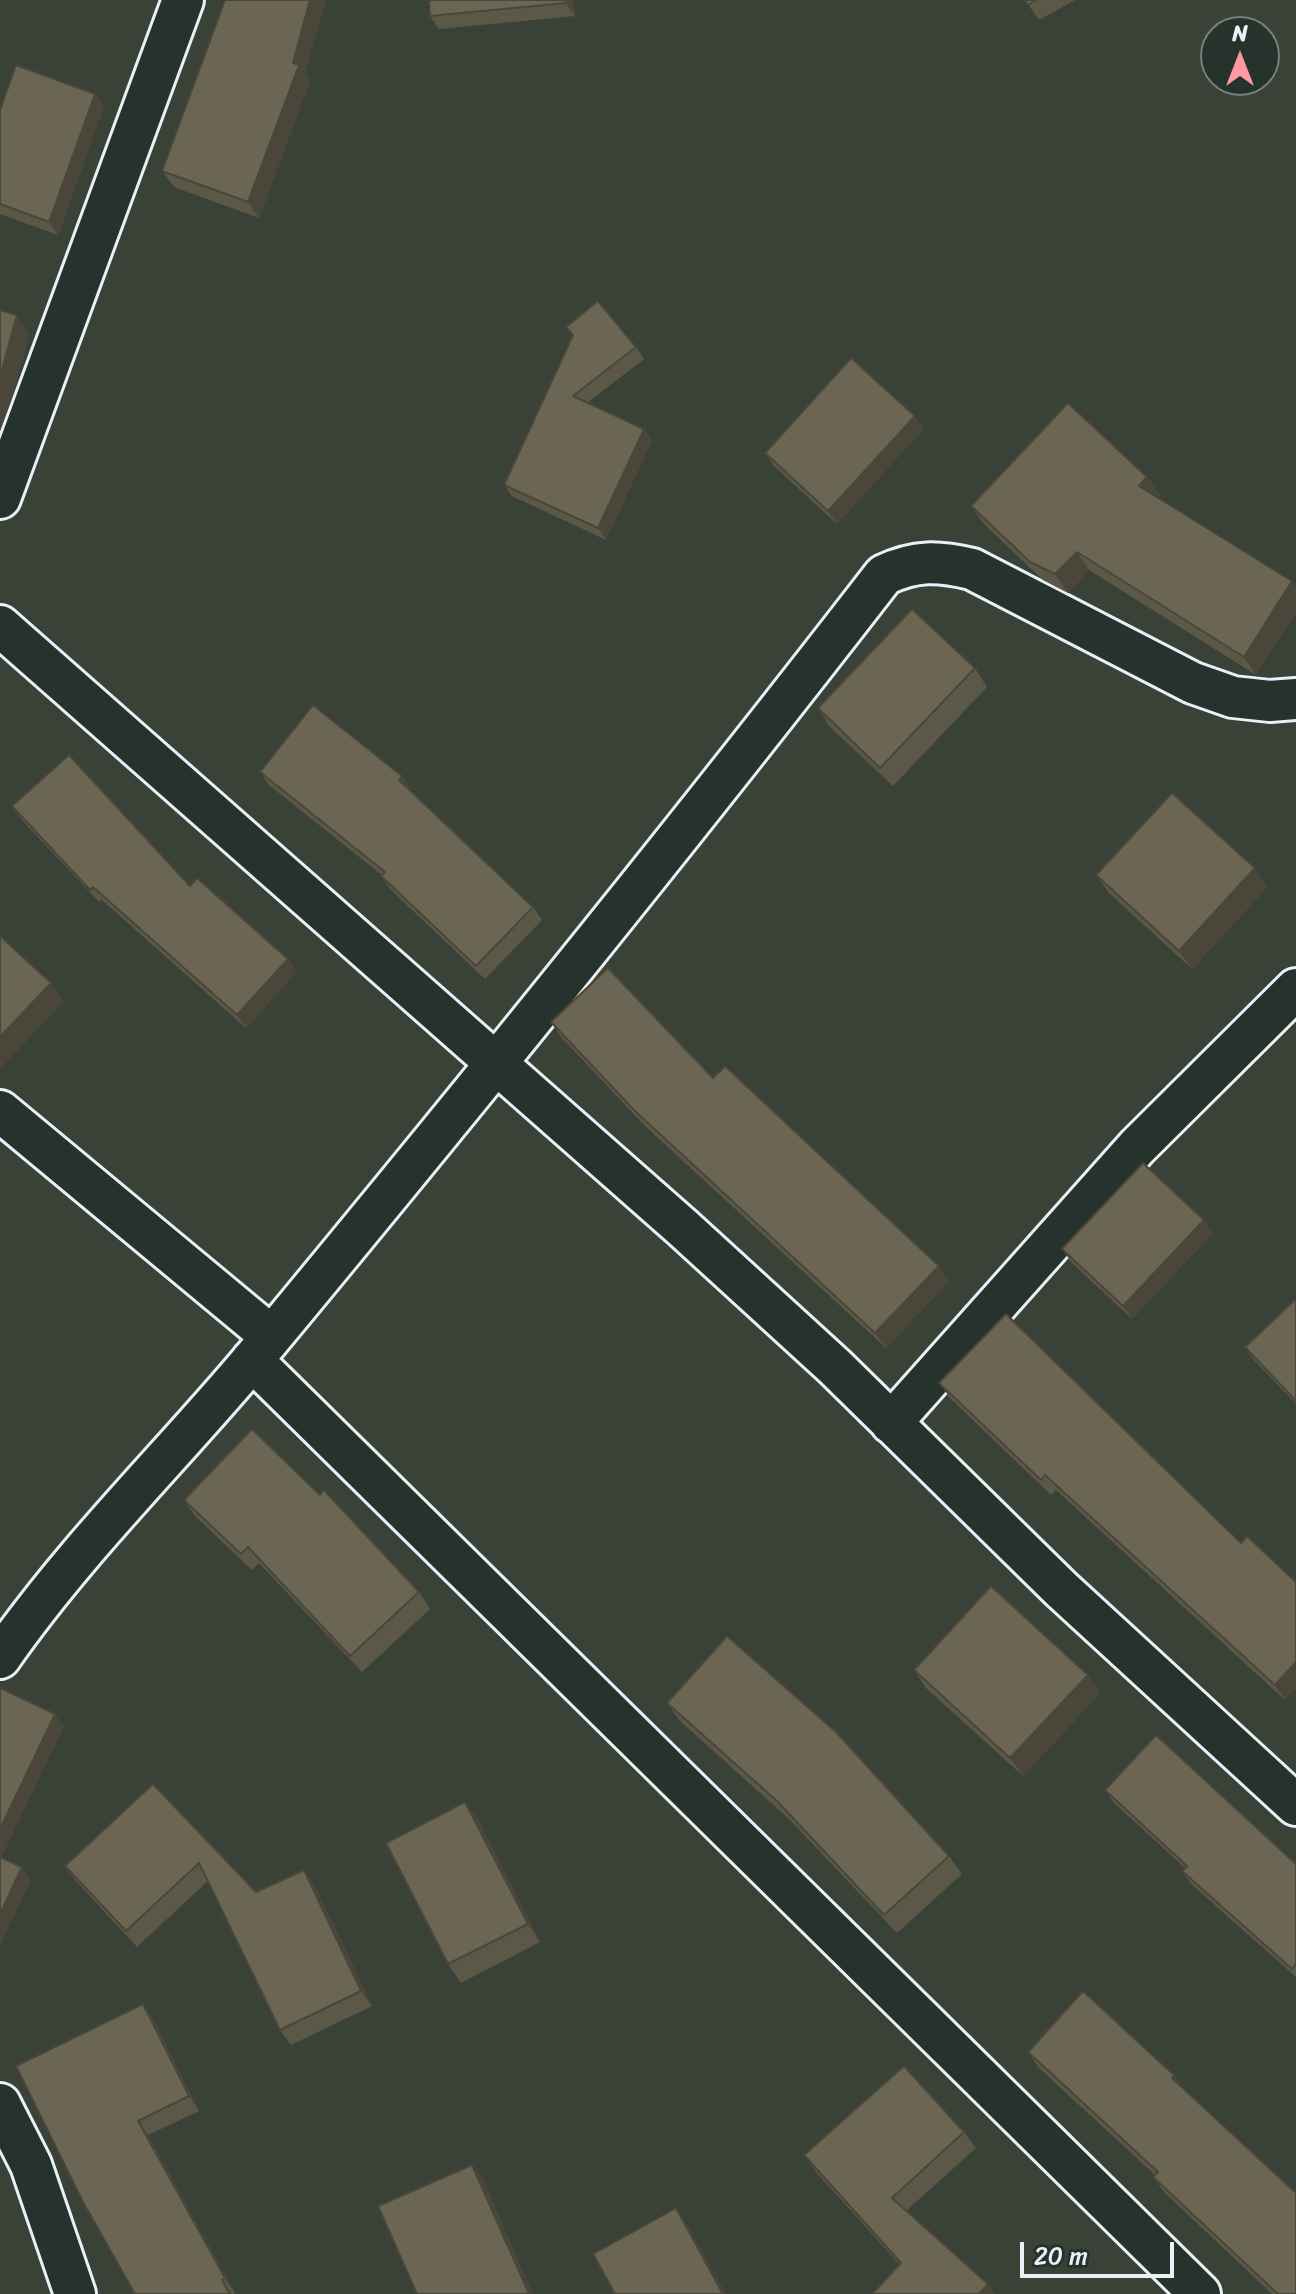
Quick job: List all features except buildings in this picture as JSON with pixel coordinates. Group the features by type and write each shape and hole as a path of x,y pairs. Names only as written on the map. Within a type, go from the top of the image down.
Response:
{"street":[{"path":"0,498 183,0"},
{"path":"2,1652 58,1580 262,1348 494,1062 596,942 884,575 910,563 939,561 972,569 1193,683 1233,697 1270,701 1296,699"},
{"path":"0,626 695,1239 891,1423 1061,1589 1296,1805"},
{"path":"891,1423 1137,1147 1296,989"},
{"path":"0,1111 262,1348 1200,2294"},
{"path":"0,2104 31,2165 75,2294"}]}
